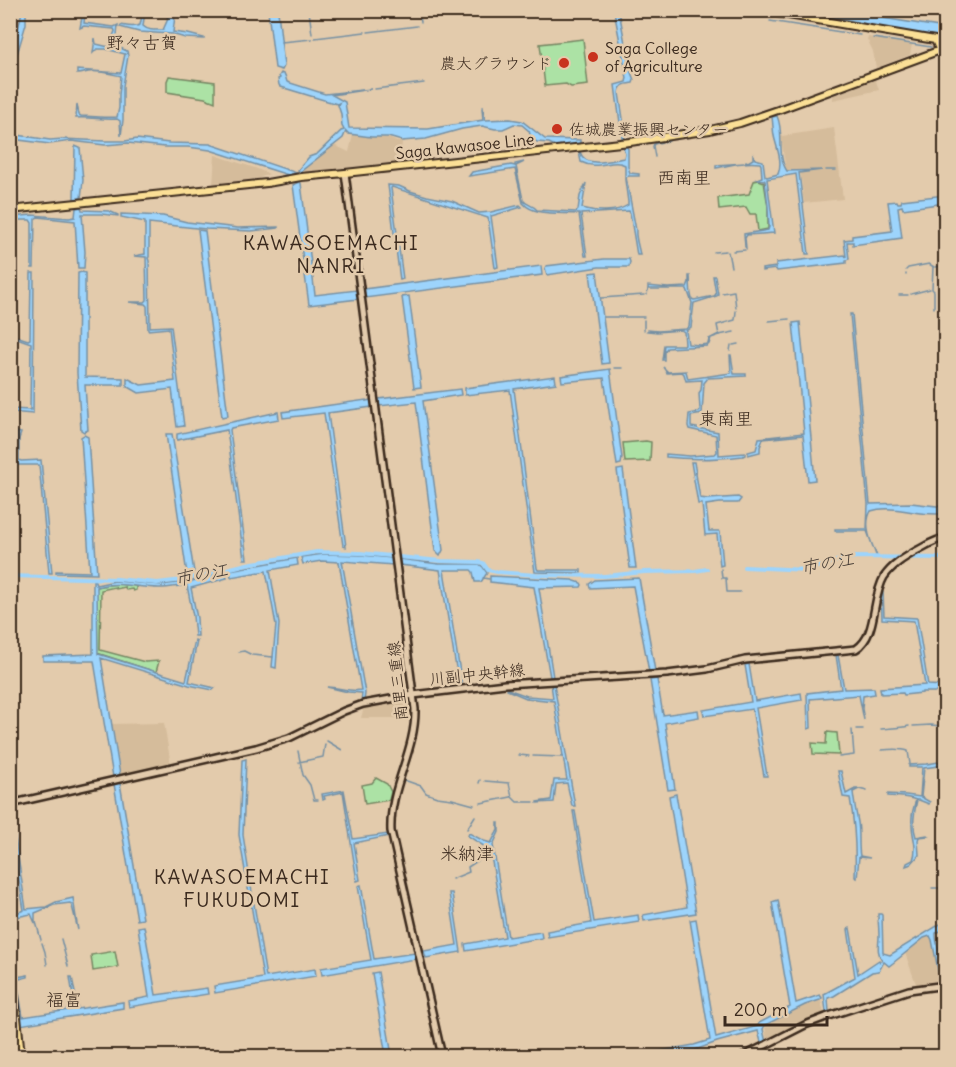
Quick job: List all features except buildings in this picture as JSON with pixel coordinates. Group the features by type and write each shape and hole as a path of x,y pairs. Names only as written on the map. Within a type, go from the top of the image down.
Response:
{"main road":[{"path":"759,10 935,40 942,49"},
{"name":"Saga Kawasoe Line","path":"10,210 630,142 710,130 778,110 942,49"},
{"path":"10,981 15,997 21,1056"}],"street":[{"name":"南里三重線","path":"345,173 416,724 396,792 391,818 392,831 442,1056"},
{"name":"川副中央幹線","path":"10,804 256,748 289,738 363,704 413,695 505,684 667,674 707,669 757,658 855,649 862,645 869,633 880,585 885,576 895,564 932,542 945,538"},
{"path":"744,1056 826,1017 906,991 945,985"}],"shaded area":[{"path":"868,37 912,44 910,55 876,68"},
{"path":"875,78 879,90 833,100 833,95"},
{"path":"834,128 843,199 804,203 800,170 786,171 781,137"},
{"path":"353,135 388,138 402,142 400,163 304,174 301,171 334,145 349,152"},
{"path":"215,155 269,174 252,181 213,185"},
{"path":"405,699 411,703 412,718 361,718 364,707"},
{"path":"164,723 171,765 121,776 112,724"},
{"path":"930,936 940,980 916,984 905,953"},
{"path":"821,1001 824,1014 767,1042 765,1025 806,1005"}],"green space":[{"name":"農大グラウンド","path":"583,39 588,85 545,86 540,44"},
{"path":"169,76 215,82 215,102 205,98 167,92"},
{"path":"754,181 764,182 768,207 768,229 758,231 756,214 750,214 746,207 719,210 718,198 749,194"},
{"path":"651,442 650,461 625,462 623,443"},
{"path":"119,584 136,586 136,590 126,590 125,587 116,589 115,587 101,590 100,650 145,662 159,661 156,672 97,653 96,590 97,587"},
{"path":"827,732 837,733 839,755 813,754 812,743 826,744"},
{"path":"376,778 387,784 391,792 389,800 365,804 362,785 372,783"},
{"path":"115,951 118,967 93,971 91,955"}],"water":[{"path":"22,11 26,11 26,24 12,71 11,93 11,57"},
{"path":"143,11 145,11 143,26 145,28 163,30 168,11 178,11 180,13 175,16 173,32 204,39 139,32 120,27 121,25 133,27 140,25"},
{"path":"268,11 278,11 284,66 282,70 275,68"},
{"path":"614,11 619,11 634,80 633,83 622,86 619,93 626,138 622,138 615,85 626,82 627,78"},
{"path":"787,11 839,11 945,28 945,37 910,34 853,21"},
{"path":"83,12 85,12 84,23 114,27 118,25 116,46 127,51 121,136 120,121 117,119 76,118 77,104 81,116 117,117 121,76 104,72 77,74 77,70 121,73 125,54 106,49 97,49 93,53 95,38 96,44 109,47 115,31 114,29 84,26 80,28"},
{"path":"281,73 285,75 287,82 325,94 371,89 332,95 345,102 349,128 428,129 483,120 483,107 485,120 522,121 545,139 580,140 580,144 555,146 537,142 531,138 529,131 522,125 514,124 503,129 482,126 426,139 402,141 388,137 349,134 346,131 343,138 300,172 298,170 309,157 317,154 344,130 339,103 281,87 278,79"},
{"path":"777,116 782,158 787,171 822,170 799,173 809,254 806,254 796,174 767,179 774,233 747,235 745,247 744,234 768,230 769,227 765,181 757,179 762,177 761,165 760,163 745,163 753,159 753,153 755,159 763,161 765,176 778,174 780,160 772,117"},
{"path":"11,134 50,140 125,141 137,139 169,143 210,144 297,173 288,175 210,150 188,147 128,143 105,145 71,141 50,144 11,139"},
{"path":"75,146 80,148 83,180 81,198 74,199"},
{"path":"623,147 628,149 630,173 639,174 639,176 626,177 640,255 637,255 629,211 581,214 587,256 585,256 579,214 549,213 534,210 528,207 523,203 515,169 469,176 472,172 515,166 515,164 524,162 516,166 523,200 537,210 576,212 586,183 582,208 612,211 628,205 625,165 620,163 587,164 581,162 579,152 593,162 606,161 624,158"},
{"path":"740,163 733,165 716,168 716,165"},
{"path":"300,182 315,295 357,290 358,299 309,305 293,185"},
{"path":"388,185 452,201 479,213 520,205 522,207 491,216 498,267 495,268 488,218 392,187 403,279 400,280"},
{"path":"945,195 945,203 903,209 902,206 898,207 902,238 853,245 853,242 847,242 849,259 846,263 762,271 762,269 776,267 776,263 845,255 846,257 844,240 852,239 852,236 892,231 888,202 901,203 902,200"},
{"path":"81,207 82,210 109,211 118,215 82,214 84,268 78,268 75,221 38,217 35,219 34,268 32,268 32,223 30,220 11,220 11,217 32,215 69,218 75,217 76,208"},
{"path":"121,214 163,216 187,222 238,228 278,227 251,231 149,223 150,327 171,326 184,426 177,427 172,389 139,393 127,386 127,378 141,385 175,381 169,328 148,330 147,306 129,302 147,300 146,257 134,256 145,254 145,222 121,217"},
{"path":"198,230 205,231 228,416 222,417"},
{"path":"604,259 629,259 629,267 599,267 547,275 545,268 546,266"},
{"path":"541,266 542,275 365,298 364,289"},
{"path":"597,272 609,363 602,364 590,273"},
{"path":"31,273 34,273 33,414 10,412 11,409 30,410 31,343 10,334 30,339"},
{"path":"78,273 85,273 85,377 123,378 123,385 85,385 88,430 84,432 81,430 77,373"},
{"path":"690,276 692,299 714,296 716,294 713,276 715,276 717,296 694,303 691,327 686,331 688,344 708,344 711,338 709,344 707,346 667,348 664,352 664,360 662,360 664,345 685,344 684,332 681,330 647,331 686,329 689,326 692,303 687,289 648,289 648,286 687,287"},
{"path":"409,296 421,387 414,388 402,297"},
{"path":"850,314 852,314 870,504 911,503 945,507 945,514 890,509 871,511 868,528 872,545 867,531 835,531 835,529 867,529 868,504"},
{"path":"800,322 815,480 808,481 803,435 763,439 760,452 748,455 748,452 756,450 759,438 804,433 793,323"},
{"path":"730,355 734,374 746,374 746,376 708,378 704,383 702,414 691,416 691,427 718,432 719,455 745,453 745,455 705,459 666,457 666,454 690,456 717,452 716,435 689,429 688,426 689,414 700,410 699,393 702,380 686,381 682,372 667,373 663,367 668,372 686,371 688,379 731,373"},
{"path":"610,369 622,458 621,464 617,465 604,378 562,382 561,376"},
{"path":"555,376 556,383 514,389 537,568 538,570 581,570 581,573 535,572 510,390 465,395 465,388"},
{"path":"460,389 461,395 423,401 443,550 440,556 435,551 416,402 379,406 379,399"},
{"path":"371,400 372,407 328,413 346,547 343,546 324,413 283,418 282,412"},
{"path":"278,412 279,419 230,430 247,559 244,559 227,430 177,440 177,434"},
{"path":"17,432 21,433 19,460 41,460 52,573 49,573 39,465 16,465"},
{"path":"166,434 172,434 194,572 187,574"},
{"path":"84,435 88,437 97,574 56,573 56,571 90,572 81,437"},
{"path":"691,462 694,462 700,498 738,497 741,499 738,503 706,505 709,531 720,532 723,565 720,566 717,534 705,535 702,504 698,504"},
{"path":"623,469 636,568 630,568 617,470"},
{"path":"324,554 392,558 393,565 342,561 365,693 364,702 361,702 362,693 327,687 361,690 339,562 322,561 303,564 301,557"},
{"path":"297,558 298,565 270,570 279,624 276,668 272,667 276,625 266,571 231,577 230,570"},
{"path":"399,559 439,564 479,564 487,573 481,582 475,582 471,570 444,570 462,685 459,686 440,570 400,565"},
{"path":"225,572 227,578 191,588 198,636 195,636 187,585 159,588 120,585 97,587 98,654 186,681 195,640 197,641 189,682 215,688 213,690 189,685 101,658 120,775 113,777 94,661 43,661 43,656 93,654 93,580 96,585 115,581 162,585 192,581"},
{"path":"490,576 572,580 581,583 581,587 539,588 553,677 550,677 534,587 490,582"},
{"path":"639,578 655,671 649,672 633,586 590,588 589,584 595,580"},
{"path":"881,592 883,592 884,616 917,618 928,685 945,686 945,692 881,694 880,688 925,685 914,621 882,619"},
{"path":"836,655 838,655 844,689 874,688 875,694 863,696 864,720 859,695 810,699 811,728 808,729 807,693 841,689"},
{"path":"749,664 755,701 801,693 802,700 756,708 767,776 764,776 752,709 704,716 703,710 751,702 745,665"},
{"path":"657,679 663,715 698,710 699,717 665,723 675,789 668,790 650,680"},
{"path":"551,684 554,684 575,806 572,806 567,783 556,784 554,802 537,803 551,800 554,780 567,780 554,701 526,698 507,690 527,696 553,698"},
{"path":"246,759 243,835 253,899 250,900 239,835 242,760"},
{"path":"945,761 945,765 924,768 921,797 930,802 929,804 917,800 914,823 916,837 928,836 919,837 919,855 906,866 913,860 914,855 912,818 916,800 888,796 888,794 920,797 922,767 909,767 909,765"},
{"path":"838,771 841,771 846,794 859,789 853,792 859,826 860,856 870,858 859,857 857,878 855,877 855,837 850,798 843,797"},
{"path":"120,783 143,919 137,920 114,784"},
{"path":"344,790 353,839 388,834 389,836 354,843 360,880 357,881 343,792 324,796 323,800 322,794"},
{"path":"676,794 696,913 644,921 643,915 687,907 669,796"},
{"path":"11,811 26,909 46,907 73,898 78,930 70,903 54,905 35,913 35,923 31,914 11,918 11,915 24,910 11,835"},
{"path":"573,811 575,811 594,922 638,915 639,922 548,937 547,931 591,923"},
{"path":"498,823 499,832 493,845 508,937 541,932 542,938 466,951 465,944 505,937 490,850 468,836 469,833 491,843 498,830"},
{"path":"361,885 374,959 415,953 416,959 322,975 321,968 371,960 358,886"},
{"path":"449,893 452,893 461,952 426,958 424,951 457,945"},
{"path":"778,900 796,1003 820,995 822,998 765,1025 763,1029 766,1043 764,1044 761,1042 758,1031 695,1050 658,1056 630,1056 710,1040 690,920 696,919 716,1038 758,1026 759,1023 790,1007 772,902"},
{"path":"251,904 254,904 266,977 315,969 316,976 215,993 214,986 263,978"},
{"path":"878,914 882,915 883,953 890,955 945,921 945,929 936,933 945,980 940,980 930,936 924,938 889,966 884,962 879,971 872,972 828,998 829,1012 826,1012 824,994 855,977 848,929 850,928 858,974 882,960 878,951"},
{"path":"144,926 156,995 207,988 208,994 129,1007 128,1001 149,997 138,927"},
{"path":"378,972 392,1056 386,1056 372,973"},
{"path":"28,975 17,981 23,1017 75,1009 70,977 72,977 78,1009 123,1002 123,1008 20,1025 17,995 11,976"}],"waterway":[{"path":"419,10 421,22"},
{"path":"309,11 312,34"},
{"path":"770,21 860,35"},
{"path":"368,32 417,26"},
{"path":"315,38 365,32"},
{"path":"873,38 931,47"},
{"path":"281,42 312,39"},
{"path":"375,89 424,83"},
{"path":"664,142 669,141"},
{"path":"655,157 653,146 662,142"},
{"path":"826,170 836,170"},
{"path":"733,251 745,250"},
{"path":"714,252 726,251"},
{"path":"728,252 731,267"},
{"path":"906,270 929,264 934,267"},
{"path":"936,267 946,265"},
{"path":"933,267 934,308"},
{"path":"647,295 648,289"},
{"path":"911,294 930,289"},
{"path":"722,293 734,291 736,308"},
{"path":"601,298 644,295"},
{"path":"899,295 908,295"},
{"path":"734,332 719,335 717,325 735,320 736,311"},
{"path":"603,317 644,317"},
{"path":"769,321 789,319"},
{"path":"644,320 644,330"},
{"path":"733,345 738,344"},
{"path":"730,351 731,345"},
{"path":"614,368 622,368"},
{"path":"10,431 17,432"},
{"path":"10,455 15,456"},
{"name":"市の江","path":"10,576 117,579 157,583 183,580 247,564 317,552 391,556"},
{"name":"市の江","path":"399,557 478,562 483,563 488,570 536,575 605,576 707,569"},
{"name":"市の江","path":"744,567 807,570 855,557 946,558"},
{"path":"721,569 722,578 726,578 727,592 740,592"},
{"path":"483,578 489,579"},
{"path":"239,652 273,657"},
{"path":"881,729 909,726"},
{"path":"913,726 942,726"},
{"path":"856,729 863,729"},
{"path":"839,757 854,755 852,730"},
{"path":"327,741 342,750"},
{"path":"299,762 323,757 325,744"},
{"path":"882,750 908,751 910,764"},
{"path":"298,751 303,775 310,785 314,800 318,800"},
{"path":"519,755 529,756"},
{"path":"533,756 563,757"},
{"path":"404,780 421,786 426,793 437,797 474,805"},
{"path":"485,781 509,783 512,797 517,802 534,802"},
{"path":"859,789 867,791"},
{"path":"481,803 511,797"},
{"path":"467,829 475,816"},
{"path":"452,879 469,872 468,867 491,852"},
{"path":"932,888 946,888"},
{"path":"36,922 41,940"},
{"path":"61,939 68,966"},
{"path":"42,943 47,965"}],"place":[{"name":"Saga College of Agriculture","path":"593,57"},
{"name":"農大グラウンド","path":"564,63"},
{"name":"佐城農業振興センター","path":"557,129"}],"district":[{"name":"野々古賀","path":"142,42"},
{"name":"西南里","path":"684,177"},
{"name":"KAWASOEMACHI NANRI","path":"331,254"},
{"name":"東南里","path":"726,418"},
{"name":"米納津","path":"467,853"},
{"name":"KAWASOEMACHI FUKUDOMI","path":"242,888"},
{"name":"福富","path":"64,999"}]}
